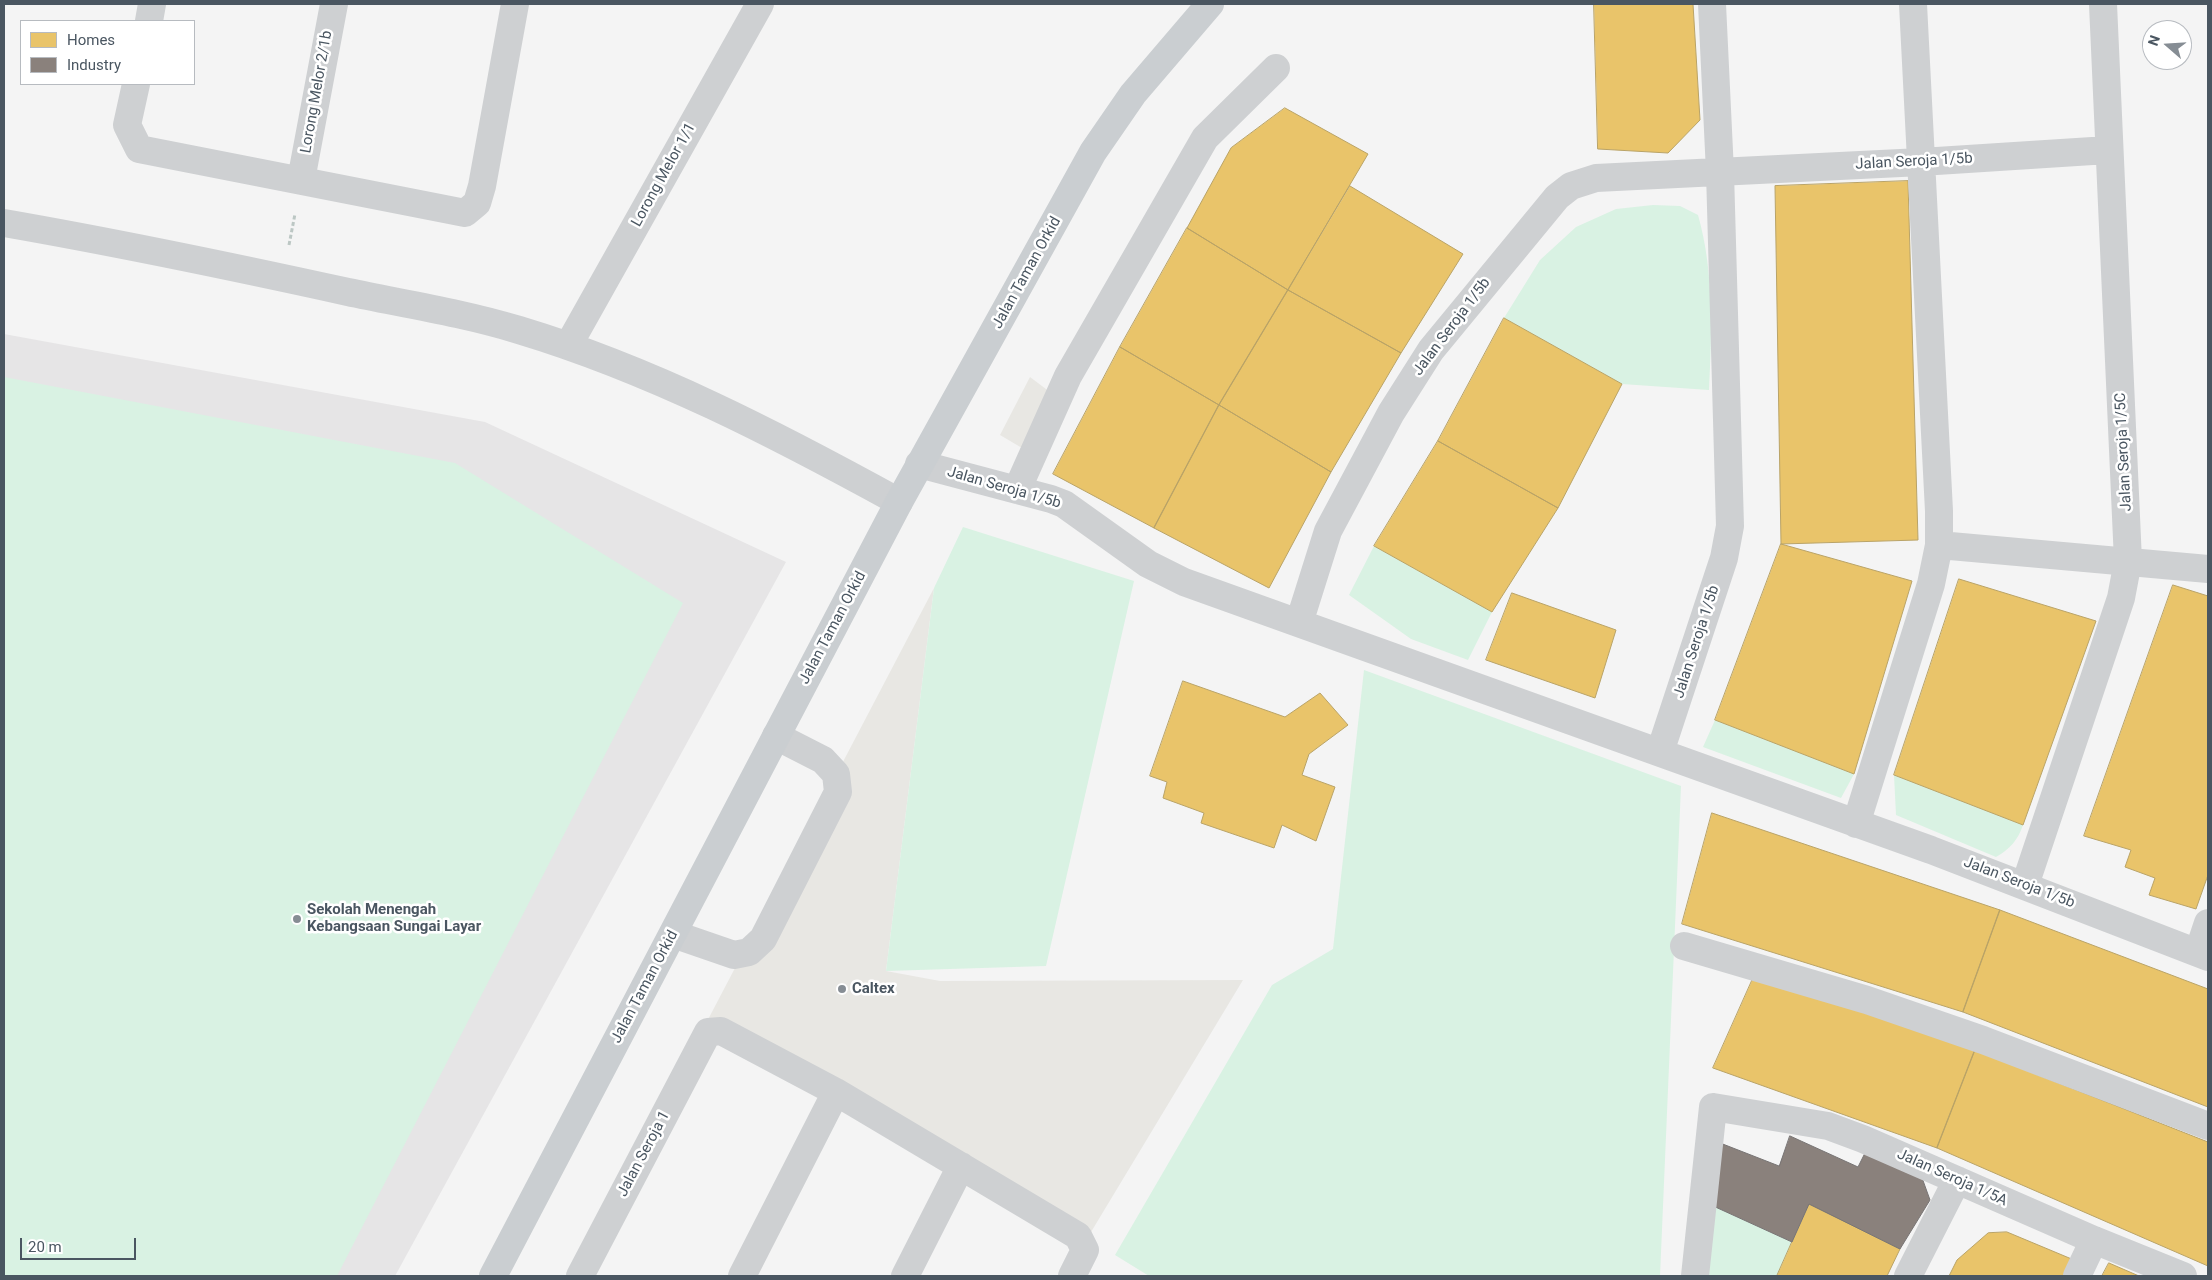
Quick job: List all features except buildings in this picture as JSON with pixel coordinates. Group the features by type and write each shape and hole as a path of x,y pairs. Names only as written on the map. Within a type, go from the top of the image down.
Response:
{"main road":[{"name":"Jalan Taman Orkid","path":"494,1276 919,464 1093,152 1133,94 1210,4"}],"street":[{"path":"148,20 152,4"},
{"name":"Lorong Melor 2/1b","path":"301,180 334,4"},
{"path":"136,85 127,125 139,149 465,213 477,203 482,186 515,4"},
{"name":"Lorong Melor 1/1","path":"568,346 760,4"},
{"name":"Jalan Seroja 1/5b","path":"1660,752 1718,576 1730,526 1720,172 1712,4"},
{"path":"1856,824 1931,584 1939,545 1939,511 1913,4"},
{"name":"Jalan Seroja 1/5C","path":"2025,885 2120,598 2128,561 2108,150 2103,4"},
{"path":"1017,490 1068,376 1205,138 1276,68"},
{"name":"Jalan Seroja 1/5b","path":"1299,623 1328,531 1391,413 1431,350 1557,197 1571,186 1596,178 1922,162 2108,150"},
{"path":"4,223 284,278 508,327 568,346 647,377 760,429 899,502"},
{"name":"Jalan Seroja 1/5b","path":"919,464 1064,504 1148,564 1177,578 2025,885 2203,955"},
{"path":"1939,545 2208,569"},
{"path":"673,934 734,955 749,952 763,939 838,792 836,774 824,760 776,736"},
{"path":"2203,955 2208,923"},
{"path":"1684,946 1885,1006 1983,1040 2208,1126"},
{"name":"Jalan Seroja 1","path":"580,1276 708,1032 721,1031 836,1092"},
{"path":"742,1276 836,1092 1078,1236 1086,1250 1072,1276"},
{"name":"Jalan Seroja 1/5A","path":"1695,1276 1713,1107 1828,1126 1863,1139 2094,1240 2183,1276"},
{"path":"905,1276 961,1166"},
{"path":"1908,1276 1958,1180"},
{"path":"2076,1276 2094,1240"}],"path":[{"path":"284,278 301,180"}],"shaded area":[{"name":"Sekolah Menengah Kebangsaan Sungai Layar","path":"4,334 485,422 786,562 395,1276 4,1276"},
{"path":"1030,377 1050,392 1022,448 1000,435"},
{"path":"934,588 886,971 940,981 1243,980 1088,1237 702,1031"}],"green space":[{"path":"1653,205 1680,206 1698,215 1707,258 1711,302 1709,390 1622,384 1504,318 1540,260 1576,227 1616,209"},
{"name":"Sekolah Menengah Kebangsaan Sungai Layar","path":"4,377 455,463 683,603 337,1276 4,1276"},
{"path":"963,527 1134,581 1046,966 886,971 934,588"},
{"path":"1374,546 1492,612 1468,660 1411,639 1349,595"},
{"path":"1364,670 1681,786 1660,1276 1149,1276 1115,1255 1272,985 1333,949"},
{"path":"1715,720 1854,774 1841,798 1703,747"},
{"path":"1894,775 2023,825 2019,835 2013,844 1996,857 1896,815"},
{"path":"1711,1205 1792,1242 1777,1276 1708,1276"}],"place":[{"name":"Sekolah Menengah Kebangsaan Sungai Layar","path":"297,919"},
{"name":"Caltex","path":"842,989"}]}
